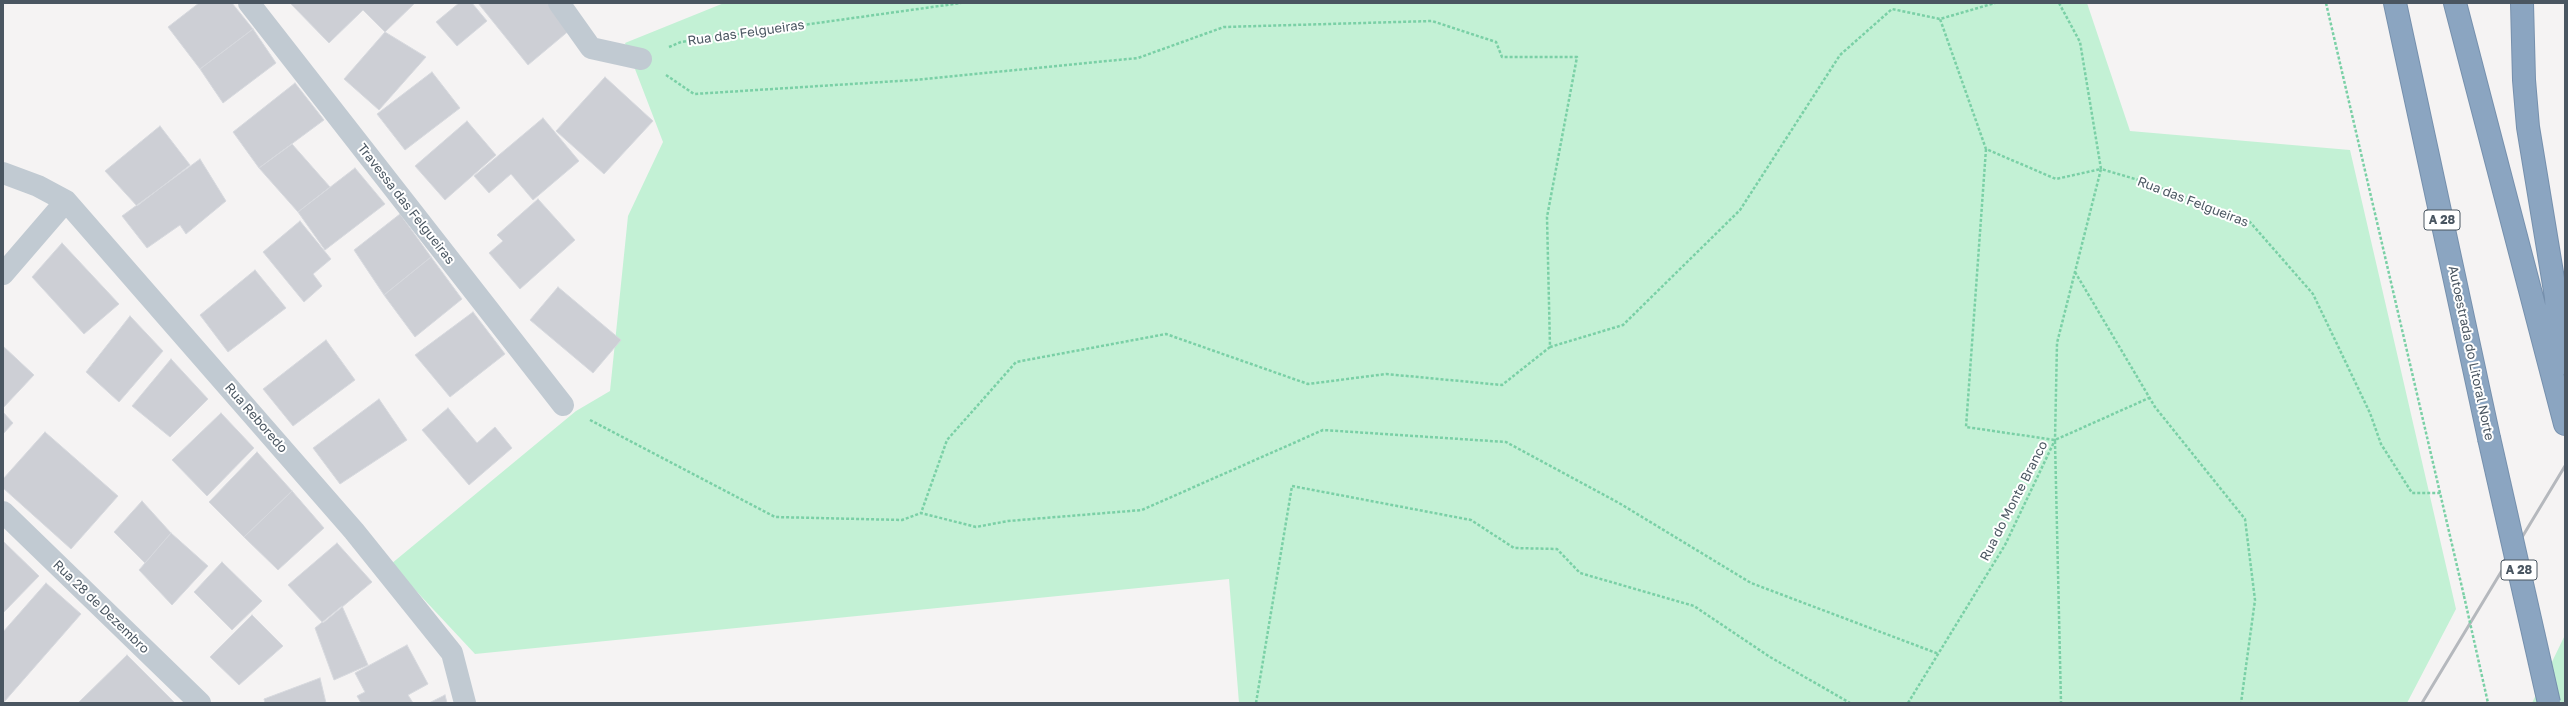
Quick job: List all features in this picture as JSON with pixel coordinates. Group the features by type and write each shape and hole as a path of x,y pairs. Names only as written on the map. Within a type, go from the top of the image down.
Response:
{"highway":[{"name":"Autoestrada do Litoral Norte","path":"2395,3 2489,438 2549,703"},
{"path":"2455,3 2564,418"},
{"path":"2522,3 2524,80 2528,127 2556,297 2564,418"}],"street":[{"name":"Travessa das Felgueiras","path":"249,3 563,405"},
{"path":"559,3 591,48 641,59"},
{"name":"Rua Reboredo","path":"3,173 38,186 66,201 354,531 452,653 465,703"},
{"path":"3,274 66,201"},
{"name":"Rua 28 de Dezembro","path":"3,512 200,703"}],"path":[{"name":"Rua das Felgueiras","path":"641,59 681,42 960,3"},
{"path":"921,513 947,440 1016,362 1166,334 1308,384 1386,374 1502,385 1550,347 1623,325 1740,210 1840,55 1892,9 1940,19 1995,3"},
{"path":"1986,149 2056,179 2101,169 2080,42 2059,3"},
{"path":"2326,3 2441,493 2488,703"},
{"path":"1940,19 1986,149 1966,426 2055,440 2149,398"},
{"path":"641,59 694,94 914,80 1138,58 1224,27 1432,21 1496,42 1502,57 1577,57 1547,217 1550,347"},
{"name":"Rua das Felgueiras","path":"2101,169 2142,181 2250,222 2313,294 2370,414 2381,444 2412,493 2441,493"},
{"name":"Rua do Monte Branco","path":"1908,703 2005,545 2055,440 2057,343 2101,169"},
{"path":"2075,272 2149,398 2245,519 2255,600 2241,703"},
{"path":"563,405 775,517 902,520 921,513 976,527 1008,521 1142,510 1323,430 1506,442 1619,503 1751,583 1938,654"},
{"path":"2055,440 2061,703"},
{"path":"1256,703 1292,486 1471,520 1514,548 1557,549 1580,573 1694,606 1770,657 1850,703"}],"green space":[{"path":"724,3 2087,3 2130,131 2350,150 2456,609 2407,703 1239,703 1229,579 475,654 391,564 576,411 610,391 628,216 663,142 625,43"},
{"path":"2565,635 2565,703 2532,703"}],"building":[{"path":"199,3 232,3 253,29 200,69 168,27"},
{"path":"290,3 415,3 385,32 363,10 329,43"},
{"path":"459,3 472,3 487,21 457,46 436,22"},
{"path":"478,3 549,3 571,29 528,65"},
{"path":"253,29 276,63 223,103 200,69"},
{"path":"385,32 426,57 379,110 344,79"},
{"path":"432,72 460,108 405,150 377,114"},
{"path":"605,77 653,121 604,174 556,131"},
{"path":"295,83 324,120 259,168 233,132"},
{"path":"543,118 579,161 533,200 511,174 489,193 474,176"},
{"path":"467,121 496,155 445,200 415,166"},
{"path":"160,126 190,165 137,206 105,171"},
{"path":"292,144 330,187 298,212 259,168"},
{"path":"200,159 226,201 186,234 180,225 147,248 122,216"},
{"path":"355,168 385,204 325,250 298,212"},
{"path":"538,199 575,240 520,289 489,253 503,241 497,235"},
{"path":"400,214 431,257 384,295 354,250"},
{"path":"300,221 331,259 313,274 322,286 304,302 263,252"},
{"path":"62,243 119,304 84,334 32,277"},
{"path":"431,257 462,299 415,337 384,295"},
{"path":"255,270 286,308 228,352 200,315"},
{"path":"558,287 621,340 593,373 530,320"},
{"path":"473,312 505,354 450,397 415,355"},
{"path":"130,316 163,351 119,402 86,372"},
{"path":"326,340 355,380 293,426 263,389"},
{"path":"3,346 34,375 3,408"},
{"path":"171,359 208,399 170,437 132,406"},
{"path":"379,399 407,440 340,484 313,448"},
{"path":"448,408 477,443 495,427 512,448 469,485 422,430"},
{"path":"3,412 13,423 3,434"},
{"path":"221,413 254,448 207,496 172,460"},
{"path":"45,432 118,496 71,549 3,488 3,479"},
{"path":"257,452 292,491 244,537 209,502"},
{"path":"292,491 324,528 278,570 244,537"},
{"path":"142,501 171,533 145,563 114,532"},
{"path":"171,533 208,566 172,605 139,570"},
{"path":"3,541 39,576 3,613"},
{"path":"337,543 372,582 323,623 288,585"},
{"path":"222,562 262,601 232,630 194,592"},
{"path":"46,583 81,614 4,702 3,632"},
{"path":"342,606 368,665 334,680 315,628"},
{"path":"252,615 283,646 239,685 210,657"},
{"path":"407,645 428,684 408,695 413,703 361,703 357,696 365,692 355,673"},
{"path":"127,655 175,703 78,703"},
{"path":"320,678 326,703 265,703 264,699"},
{"path":"445,695 447,703 429,703"}],"railway":[{"path":"2422,703 2565,466"}]}
